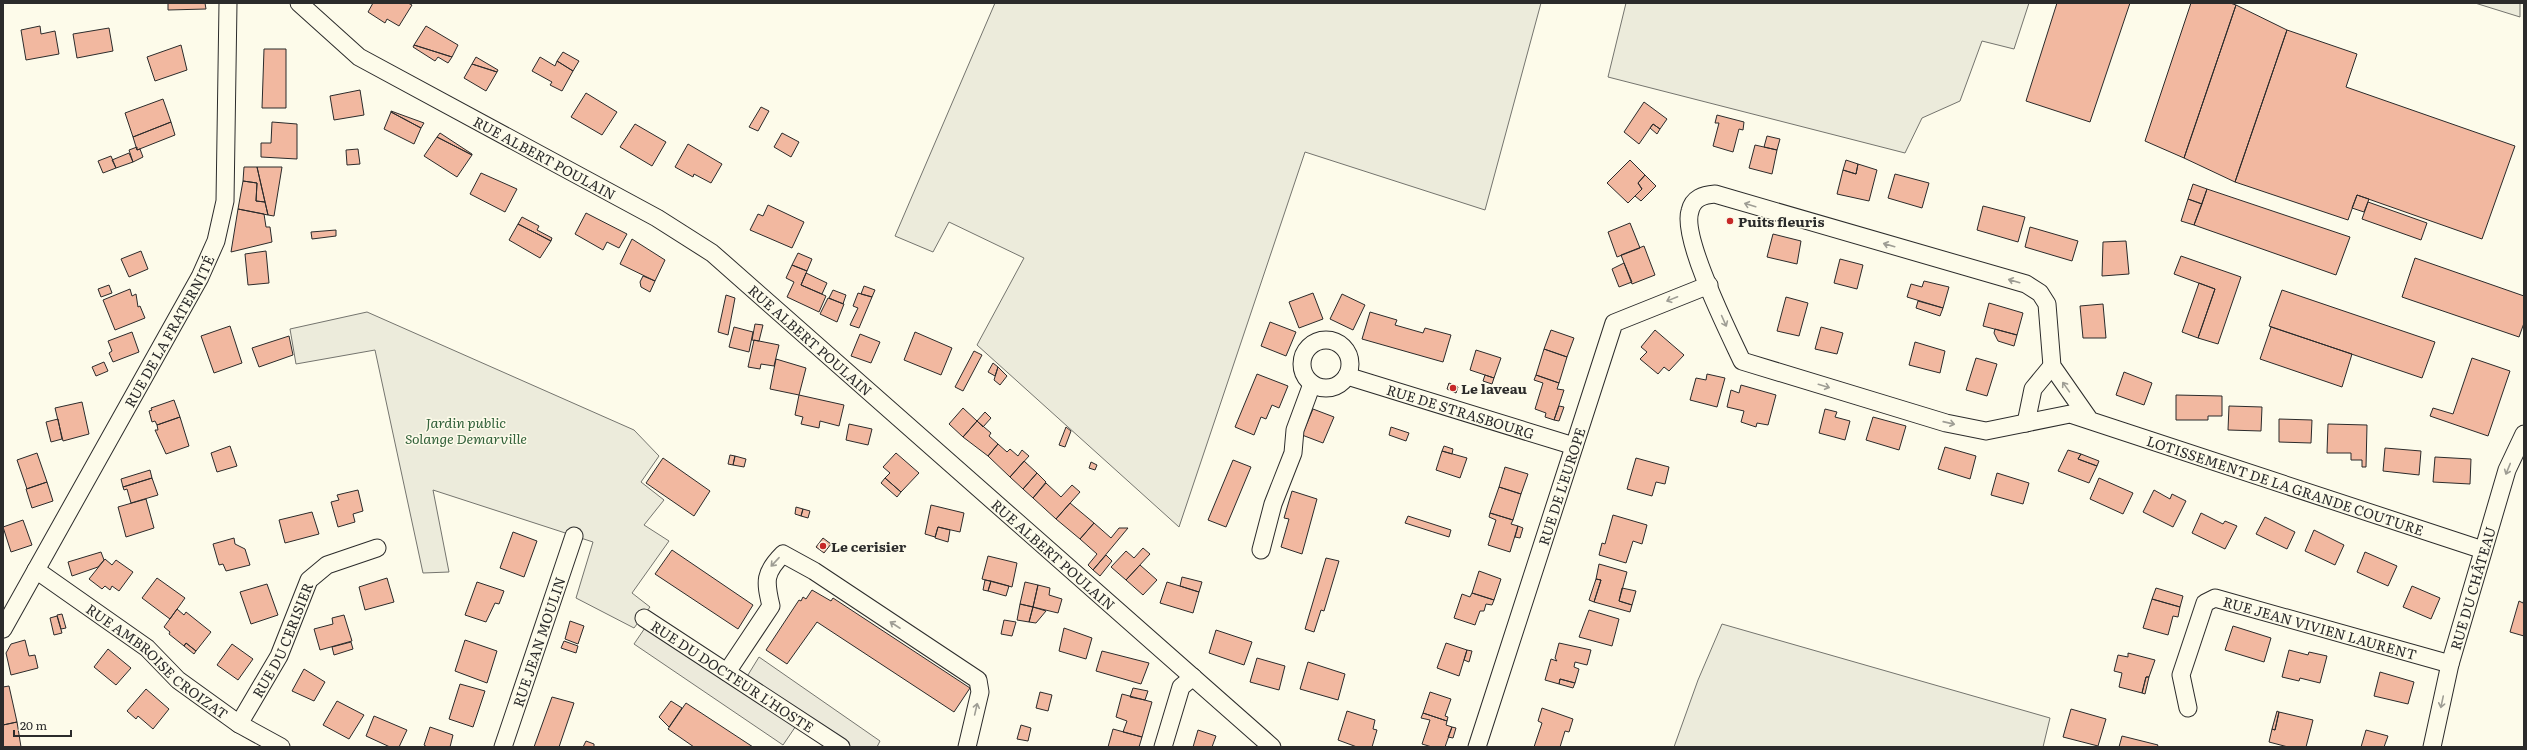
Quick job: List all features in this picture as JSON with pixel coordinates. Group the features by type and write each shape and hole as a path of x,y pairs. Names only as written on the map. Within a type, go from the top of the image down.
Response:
{"street":[{"name":"RUE DE LA FRATERNITÉ","path":"3,629 200,277 216,242 225,201 228,3"},
{"name":"RUE ALBERT POULAIN","path":"299,3 359,57 657,218 712,253 1272,747"},
{"name":"LOTISSEMENT DE LA GRANDE COUTURE","path":"2052,366 2047,304 2040,293 2026,284 1715,194 1704,195 1694,201 1689,212 1688,224 1708,285 1742,361 1952,424 1986,431 2070,414 2483,550"},
{"name":"RUE DE L'EUROPE","path":"1477,747 1614,323 1708,285"},
{"path":"1320,340 1335,342 1342,346 1350,360 1347,376 1335,386 1319,387 1312,384 1303,372 1301,364 1307,349 1320,340"},
{"path":"2026,423 2033,389 2052,366 2089,419"},
{"name":"RUE DE STRASBOURG","path":"1347,376 1574,446"},
{"path":"1261,550 1273,504 1293,453 1295,430 1312,384"},
{"name":"RUE DU CHÂTEAU","path":"2432,747 2450,664 2483,550 2507,470 2524,434"},
{"name":"RUE JEAN MOULIN","path":"503,747 574,536"},
{"name":"RUE DU CERISIER","path":"239,724 279,656 309,580 327,565 377,548"},
{"path":"727,672 771,606 766,583 770,566 783,554 814,571 978,680 980,692 967,747"},
{"name":"RUE AMBROISE CROIZAT","path":"36,570 147,648 178,680 239,724 281,747"},
{"name":"RUE JEAN VIVIEN LAURENT","path":"2188,708 2181,675 2205,603 2215,598 2450,664"},
{"name":"RUE DU DOCTEUR L'HOSTE","path":"644,618 841,747"},
{"path":"1163,747 1181,687 1193,677"}],"green space":[{"path":"995,3 1541,3 1485,210 1305,152 1179,527 977,345 1024,258 949,222 933,252 895,236"},
{"path":"1626,3 2029,3 2014,49 1982,41 1960,101 1922,118 1905,153 1608,77"},
{"path":"2475,3 2520,3 2520,17"},
{"name":"Jardin public Solange Demarville","path":"367,312 634,430 659,456 641,482 664,500 644,525 669,541 632,593 650,607 634,628 576,598 593,542 433,490 449,572 423,573 375,350 296,364 290,329"},
{"path":"1722,624 2050,718 2043,747 1674,747 1698,680"}],"shaded area":[{"path":"649,622 743,683 759,657 880,741 877,747 841,747 800,720 783,745 634,644"}],"building":[{"path":"168,3 205,3 206,9 168,10"},
{"path":"373,3 408,3 412,5 399,26 387,19 385,23 368,12"},
{"path":"2057,3 2130,3 2090,122 2026,101"},
{"path":"2191,3 2230,3 2236,5 2184,158 2145,141"},
{"path":"2236,5 2287,30 2235,182 2184,158"},
{"path":"40,26 41,34 55,31 59,54 26,60 21,30"},
{"path":"426,26 458,45 452,57 414,45"},
{"path":"109,28 113,51 77,58 73,34"},
{"path":"2287,30 2357,54 2346,87 2515,146 2482,239 2357,195 2348,220 2235,182"},
{"path":"181,45 187,70 155,81 147,57"},
{"path":"414,45 452,57 448,63 438,57 435,61 413,47"},
{"path":"264,49 286,49 286,108 262,108"},
{"path":"563,52 579,61 573,71 557,61"},
{"path":"476,57 498,70 497,72 472,64"},
{"path":"540,57 555,66 557,61 573,71 562,91 550,85 552,82 532,71"},
{"path":"472,64 497,72 486,91 464,78"},
{"path":"360,90 364,115 334,120 330,96"},
{"path":"586,93 617,112 602,135 571,117"},
{"path":"163,99 171,122 133,137 125,113"},
{"path":"1644,102 1667,119 1660,129 1653,124 1639,144 1624,132"},
{"path":"761,107 769,111 758,131 749,127"},
{"path":"391,111 424,123 421,128"},
{"path":"391,112 421,128 414,144 384,129"},
{"path":"1717,115 1744,122 1743,130 1739,129 1733,152 1713,146 1719,123 1715,123"},
{"path":"171,122 175,135 137,150 133,137"},
{"path":"272,122 297,124 297,159 261,157 261,143 271,143"},
{"path":"635,124 666,142 652,166 620,147"},
{"path":"1653,124 1660,129 1657,134 1650,128"},
{"path":"440,133 472,154 472,155 437,137"},
{"path":"782,133 799,142 791,157 774,147"},
{"path":"1767,136 1780,139 1777,150 1764,147"},
{"path":"437,137 472,155 457,177 424,156"},
{"path":"688,144 722,164 711,183 694,174 693,177 675,167"},
{"path":"1755,145 1777,150 1772,174 1749,168"},
{"path":"137,147 137,150 140,149 143,157 133,162 129,150"},
{"path":"358,149 360,164 347,165 346,150"},
{"path":"129,153 133,162 116,168 112,160"},
{"path":"111,156 116,168 103,173 98,161"},
{"path":"1630,160 1645,175 1638,183 1642,189 1628,203 1607,183"},
{"path":"1846,160 1858,164 1856,174 1843,170"},
{"path":"1858,164 1877,170 1869,201 1837,194 1843,170 1856,174"},
{"path":"244,167 257,167 265,202 256,201 257,183 243,181"},
{"path":"257,167 282,167 274,216 268,215"},
{"path":"481,173 517,189 505,212 470,194"},
{"path":"1895,174 1929,183 1922,208 1888,198"},
{"path":"1645,175 1656,186 1641,201 1635,196 1642,189 1638,183"},
{"path":"243,181 257,183 256,201 265,202 268,215 238,209"},
{"path":"2193,184 2207,189 2202,204 2188,199"},
{"path":"2207,189 2350,237 2336,275 2194,225"},
{"path":"2357,195 2369,199 2364,212 2352,208"},
{"path":"2188,199 2202,204 2194,225 2181,221"},
{"path":"2368,202 2427,223 2421,240 2362,219"},
{"path":"768,205 804,222 792,248 750,230 758,214 763,216"},
{"path":"1983,206 2025,217 2018,242 1977,230"},
{"path":"238,209 264,214 266,227 270,227 272,242 231,252"},
{"path":"586,213 627,234 619,248 607,242 603,250 575,234"},
{"path":"522,217 539,226 537,230 552,238 551,241 518,224"},
{"path":"1630,223 1640,248 1617,257 1608,232"},
{"path":"518,224 551,241 540,258 509,240"},
{"path":"2030,227 2078,241 2072,261 2025,247"},
{"path":"336,230 336,236 312,239 311,232"},
{"path":"1773,234 1801,241 1797,264 1767,257"},
{"path":"632,239 665,260 655,281 620,264"},
{"path":"2126,241 2129,274 2102,276 2103,242"},
{"path":"1644,246 1655,275 1632,284 1621,255"},
{"path":"141,251 148,269 129,277 121,259"},
{"path":"266,251 269,283 248,285 245,254"},
{"path":"798,253 812,259 807,271 792,265"},
{"path":"2181,256 2241,277 2218,344 2198,338 2215,289 2174,274"},
{"path":"2415,258 2524,296 2524,323 2519,337 2402,297"},
{"path":"1840,259 1863,265 1857,289 1834,283"},
{"path":"1624,263 1632,282 1619,287 1612,269"},
{"path":"792,265 807,271 801,285 826,296 819,312 787,297 794,282 786,278"},
{"path":"806,273 827,283 822,294 801,285"},
{"path":"643,276 655,281 650,292 641,287 640,282"},
{"path":"1924,281 1949,287 1943,308 1907,297 1911,284 1922,287"},
{"path":"2199,283 2215,289 2198,338 2182,332"},
{"path":"109,285 112,293 101,297 98,289"},
{"path":"864,286 875,290 872,297 861,294"},
{"path":"130,289 132,296 136,294 138,307 140,306 145,318 115,330 103,300"},
{"path":"833,290 846,295 843,304 829,298"},
{"path":"2282,290 2435,342 2422,378 2269,326"},
{"path":"858,293 872,297 859,328 850,325 858,308 853,306"},
{"path":"1313,293 1323,319 1299,328 1289,302"},
{"path":"1342,294 1365,305 1353,330 1330,319"},
{"path":"726,295 735,298 728,335 718,332"},
{"path":"1786,297 1808,303 1799,336 1777,331"},
{"path":"828,298 844,304 837,322 820,314"},
{"path":"1918,301 1943,308 1940,316 1916,308"},
{"path":"1989,303 2023,313 2017,335 1983,326"},
{"path":"2103,304 2106,338 2083,338 2080,306"},
{"path":"1370,312 1397,320 1395,325 1423,333 1425,328 1451,335 1443,362 1362,339"},
{"path":"1270,322 1296,332 1286,356 1261,346"},
{"path":"755,324 763,325 759,341 752,340"},
{"path":"230,326 242,363 214,373 201,336"},
{"path":"734,327 753,332 749,352 729,347"},
{"path":"1821,327 1843,333 1837,354 1815,349"},
{"path":"2271,327 2352,354 2342,387 2260,359"},
{"path":"1995,329 2017,335 2014,346 1998,341 1994,333"},
{"path":"1551,330 1574,338 1567,357 1544,349"},
{"path":"1655,330 1684,355 1669,371 1664,367 1658,374 1640,359 1647,352 1641,347"},
{"path":"132,332 139,352 113,362 109,353 112,351 108,341"},
{"path":"915,332 952,348 941,375 904,360"},
{"path":"860,334 880,342 871,363 851,356"},
{"path":"289,336 293,355 259,367 252,348"},
{"path":"754,340 779,345 774,366 761,364 760,369 748,367"},
{"path":"1915,342 1945,351 1940,373 1909,365"},
{"path":"1544,349 1567,357 1559,383 1536,375"},
{"path":"1476,350 1501,358 1494,378 1470,370"},
{"path":"974,351 982,355 963,391 955,387"},
{"path":"1976,358 1997,364 1987,396 1966,390"},
{"path":"2472,358 2510,371 2488,436 2430,416 2433,408 2453,414"},
{"path":"776,359 806,368 799,395 770,389"},
{"path":"104,362 108,371 96,376 92,367"},
{"path":"993,363 998,367 995,376 988,372"},
{"path":"998,367 1007,376 1000,385 994,380"},
{"path":"2124,372 2152,383 2144,405 2116,395"},
{"path":"1257,374 1288,386 1279,408 1272,405 1266,419 1261,417 1254,435 1235,427"},
{"path":"1707,374 1725,378 1717,407 1690,400 1696,378 1706,380"},
{"path":"1485,375 1494,378 1492,384 1483,381"},
{"path":"1536,375 1559,383 1557,389 1564,390 1554,420 1545,417 1546,413 1535,409 1543,383 1534,380"},
{"name":"Le laveau","path":"1449,383 1458,387 1456,393 1447,389"},
{"path":"1741,385 1776,395 1768,425 1757,423 1756,427 1741,422 1744,411 1727,407 1731,390 1739,393"},
{"path":"799,395 844,405 839,426 820,421 819,428 801,424 803,417 795,415"},
{"path":"2176,395 2222,396 2222,416 2208,416 2208,420 2176,420"},
{"path":"174,400 180,417 157,425 155,421 152,422 149,411 152,410 151,408"},
{"path":"82,402 89,434 63,441 55,408"},
{"path":"1559,406 1564,407 1559,421 1554,420"},
{"path":"2229,406 2262,407 2261,431 2228,430"},
{"path":"963,408 977,421 963,437 949,424"},
{"path":"1313,409 1334,417 1323,443 1302,435"},
{"path":"1825,409 1837,412 1835,417 1850,421 1845,440 1819,433"},
{"path":"985,412 991,418 983,427 977,421"},
{"path":"180,417 189,446 166,454 155,430 158,430 157,425"},
{"path":"1873,417 1906,426 1899,450 1866,440"},
{"path":"58,419 62,439 51,442 46,422"},
{"path":"2279,419 2312,420 2311,443 2279,442"},
{"path":"977,421 991,433 989,436 998,444 988,456 963,437"},
{"path":"849,424 872,429 868,445 846,440"},
{"path":"2328,424 2367,425 2366,467 2362,467 2362,460 2351,460 2351,453 2327,453"},
{"path":"1066,427 1071,431 1065,447 1059,445"},
{"path":"1391,427 1409,433 1406,441 1389,435"},
{"path":"998,444 1007,452 1010,449 1018,456 1022,450 1029,456 1010,477 988,456"},
{"path":"230,446 237,466 217,472 211,453"},
{"path":"1444,446 1453,449 1452,454 1442,451"},
{"path":"1945,447 1976,456 1970,479 1938,469"},
{"path":"2385,448 2421,451 2419,475 2383,471"},
{"path":"2068,450 2081,454 2078,459 2097,466 2089,483 2058,471"},
{"path":"1442,451 1467,458 1460,478 1436,470"},
{"path":"37,453 47,482 27,489 17,460"},
{"path":"896,453 919,473 901,492 885,478 890,473 883,467"},
{"path":"2081,454 2099,461 2097,466 2078,459"},
{"path":"730,455 735,456 733,465 728,464"},
{"path":"735,456 746,459 744,467 733,465"},
{"path":"2435,457 2471,459 2470,484 2433,482"},
{"path":"663,458 710,491 694,516 646,483"},
{"path":"1636,458 1669,467 1665,484 1656,482 1652,496 1627,489"},
{"path":"1233,460 1251,467 1226,527 1208,520"},
{"path":"1024,461 1037,473 1023,489 1010,477"},
{"path":"1091,462 1097,465 1095,470 1089,468"},
{"path":"1505,467 1528,474 1521,494 1499,487"},
{"path":"150,470 152,478 123,487 121,479"},
{"path":"1037,473 1046,482 1033,498 1023,489"},
{"path":"1997,473 2029,483 2023,504 1991,495"},
{"path":"152,478 158,495 131,503 127,489 124,490 123,487"},
{"path":"885,478 901,492 897,497 881,483"},
{"path":"2099,478 2133,493 2123,514 2090,499"},
{"path":"47,482 53,501 32,508 26,489"},
{"path":"1046,483 1061,497 1072,485 1080,492 1056,519 1033,498"},
{"path":"1499,487 1521,494 1513,520 1490,513"},
{"path":"358,490 363,511 353,514 355,522 338,527 331,502 339,500 337,495"},
{"path":"2154,490 2170,499 2172,494 2186,501 2173,527 2143,512"},
{"path":"1292,491 1317,499 1302,554 1281,547 1289,519 1284,518"},
{"path":"146,499 154,528 126,537 118,507"},
{"path":"1070,503 1094,523 1080,539 1056,519"},
{"path":"931,505 964,513 960,532 938,527 935,537 925,534"},
{"path":"796,507 803,509 801,516 795,514"},
{"path":"803,509 810,511 808,518 801,516"},
{"path":"312,512 319,534 285,543 279,520"},
{"path":"1490,513 1513,520 1511,524 1518,526 1510,552 1488,545 1496,520 1489,517"},
{"path":"2201,513 2223,524 2225,521 2237,526 2225,549 2192,533"},
{"path":"1613,515 1647,525 1642,544 1633,541 1626,563 1599,555 1602,543 1605,544"},
{"path":"1408,516 1451,530 1449,537 1405,523"},
{"path":"2265,517 2295,532 2287,549 2256,534"},
{"path":"23,520 32,545 11,552 3,527"},
{"path":"1094,523 1111,538 1119,528 1128,528 1093,570 1088,565 1097,554 1080,539"},
{"path":"1518,526 1523,528 1520,538 1515,537"},
{"path":"938,527 950,530 948,542 935,538"},
{"path":"2314,530 2344,545 2335,565 2305,551"},
{"path":"513,532 537,541 524,577 500,568"},
{"path":"234,538 235,544 245,549 250,565 226,571 223,564 219,565 213,544"},
{"name":"Le cerisier","path":"823,538 831,544 824,553 816,547"},
{"path":"1143,548 1150,554 1126,580 1111,567 1126,551 1134,558"},
{"path":"672,550 753,605 738,629 655,574"},
{"path":"101,552 104,560 98,567 72,576 68,562"},
{"path":"2365,552 2397,566 2388,586 2357,572"},
{"path":"1106,555 1112,561 1100,576 1093,570"},
{"path":"988,556 1017,563 1012,587 982,579"},
{"path":"1326,558 1339,561 1324,611 1321,610 1314,632 1305,629"},
{"path":"105,559 112,565 116,560 133,572 119,591 112,586 110,590 105,586 102,589 89,579"},
{"path":"1599,564 1627,572 1619,601 1632,605 1630,612 1594,602 1601,580 1596,579"},
{"path":"1140,565 1157,580 1143,595 1126,580"},
{"path":"1479,571 1501,579 1494,600 1472,593"},
{"path":"1182,577 1202,582 1199,592 1180,586"},
{"path":"157,578 185,598 170,619 142,598"},
{"path":"387,578 394,602 365,610 359,587"},
{"path":"1596,579 1601,580 1594,602 1589,600"},
{"path":"985,580 991,581 988,591 983,590"},
{"path":"991,581 1009,586 1006,596 988,591"},
{"path":"477,582 504,591 499,604 495,603 486,622 465,615"},
{"path":"1025,582 1038,585 1033,607 1020,604"},
{"path":"1167,582 1199,592 1193,613 1160,603"},
{"path":"267,584 278,615 251,624 240,592"},
{"path":"1038,585 1050,588 1049,595 1062,599 1058,613 1033,607"},
{"path":"2412,586 2440,598 2431,619 2403,607"},
{"path":"1622,588 1636,591 1632,605 1619,601"},
{"path":"2156,588 2183,596 2180,607 2152,599"},
{"path":"812,590 831,601 833,598 970,688 954,712 817,622 787,664 766,650 799,600 801,601 803,597 806,599"},
{"path":"1472,593 1494,600 1492,605 1486,604 1484,611 1480,611 1475,625 1454,618 1462,594 1470,597"},
{"path":"2152,599 2180,607 2178,617 2173,616 2168,635 2143,628"},
{"path":"2524,599 2524,636 2510,632 2519,601 2523,603"},
{"path":"1020,604 1033,607 1029,622 1017,620"},
{"path":"1033,607 1046,611 1036,623 1029,622"},
{"path":"177,609 184,615 186,612 211,632 196,651 186,643 184,646 169,634 170,632 164,627"},
{"path":"1589,610 1619,619 1612,646 1579,637"},
{"path":"62,614 66,628 61,629 57,615"},
{"path":"344,615 352,641 320,650 314,629 333,624 332,618"},
{"path":"57,616 62,633 54,635 50,618"},
{"path":"1004,620 1016,622 1012,636 1001,634"},
{"path":"570,621 584,626 578,644 565,639"},
{"path":"2233,626 2271,638 2264,662 2225,650"},
{"path":"1064,628 1092,638 1086,659 1059,651"},
{"path":"1216,630 1252,642 1244,665 1209,653"},
{"path":"25,640 29,656 35,655 38,668 11,675 6,653 11,644"},
{"path":"465,640 497,651 487,683 455,671"},
{"path":"564,641 578,646 576,653 561,648"},
{"path":"351,642 353,649 334,655 332,647"},
{"path":"186,643 196,651 194,654 184,646"},
{"path":"1446,643 1467,650 1459,676 1437,668"},
{"path":"1559,643 1591,650 1587,665 1575,662 1574,667 1579,669 1575,683 1560,679 1559,684 1545,680 1551,659 1557,661 1555,658"},
{"path":"232,644 253,659 238,680 217,665"},
{"path":"108,649 131,668 116,685 94,667"},
{"path":"1467,650 1472,651 1469,662 1464,660"},
{"path":"2289,650 2308,655 2309,652 2327,656 2320,683 2300,678 2299,681 2282,677"},
{"path":"1102,651 1149,663 1141,684 1096,671"},
{"path":"2128,653 2155,660 2149,677 2146,677 2142,693 2119,687 2122,673 2114,671 2118,655 2128,657"},
{"path":"1257,658 1285,666 1279,690 1250,682"},
{"path":"1308,662 1345,674 1338,700 1300,689"},
{"path":"304,669 325,682 314,701 292,691"},
{"path":"2380,672 2414,682 2408,704 2374,696"},
{"path":"2146,677 2149,677 2145,694 2142,693"},
{"path":"1560,679 1575,683 1573,688 1559,684"},
{"path":"460,684 485,691 473,727 449,719"},
{"path":"9,686 17,722 3,725 3,687"},
{"path":"1133,688 1148,691 1145,700 1130,697"},
{"path":"146,689 169,709 153,729 138,716 136,719 127,711"},
{"path":"1040,692 1052,695 1048,711 1036,708"},
{"path":"1430,692 1451,699 1445,716 1448,717 1447,721 1423,713"},
{"path":"1122,694 1152,702 1142,737 1123,732 1127,721 1116,717"},
{"path":"552,697 574,703 559,747 534,747"},
{"path":"337,701 364,715 349,739 323,725"},
{"path":"671,701 682,708 669,727 659,717"},
{"path":"686,703 753,747 694,747 668,729"},
{"path":"1542,708 1573,719 1569,732 1565,731 1560,747 1534,747 1542,723 1538,721"},
{"path":"2071,709 2106,719 2098,746 2063,737"},
{"path":"1347,711 1375,720 1373,729 1377,730 1372,747 1357,747 1338,740"},
{"path":"2277,711 2279,712 2275,730 2272,729"},
{"path":"2279,712 2313,720 2306,747 2288,747 2269,742 2272,729 2275,730"},
{"path":"1423,713 1447,721 1446,725 1452,727 1445,747 1432,747 1422,744 1430,720 1421,718"},
{"path":"374,716 407,730 399,747 390,747 366,736"},
{"path":"17,722 21,747 3,747 3,725"},
{"path":"1021,725 1031,728 1028,741 1017,739"},
{"path":"430,727 453,735 450,747 427,747 424,745"},
{"path":"1452,727 1456,728 1453,738 1448,737"},
{"path":"1113,729 1142,737 1139,747 1108,747"},
{"path":"1198,730 1216,736 1212,747 1193,747"},
{"path":"2366,730 2388,736 2384,747 2361,747"},
{"path":"2122,736 2158,745 2157,747 2119,747"},
{"path":"586,741 594,744 594,747 583,747"}],"place":[{"name":"Puits fleuris","path":"1730,221"},
{"name":"Le laveau","path":"1453,388"},
{"name":"Le cerisier","path":"823,546"}]}
